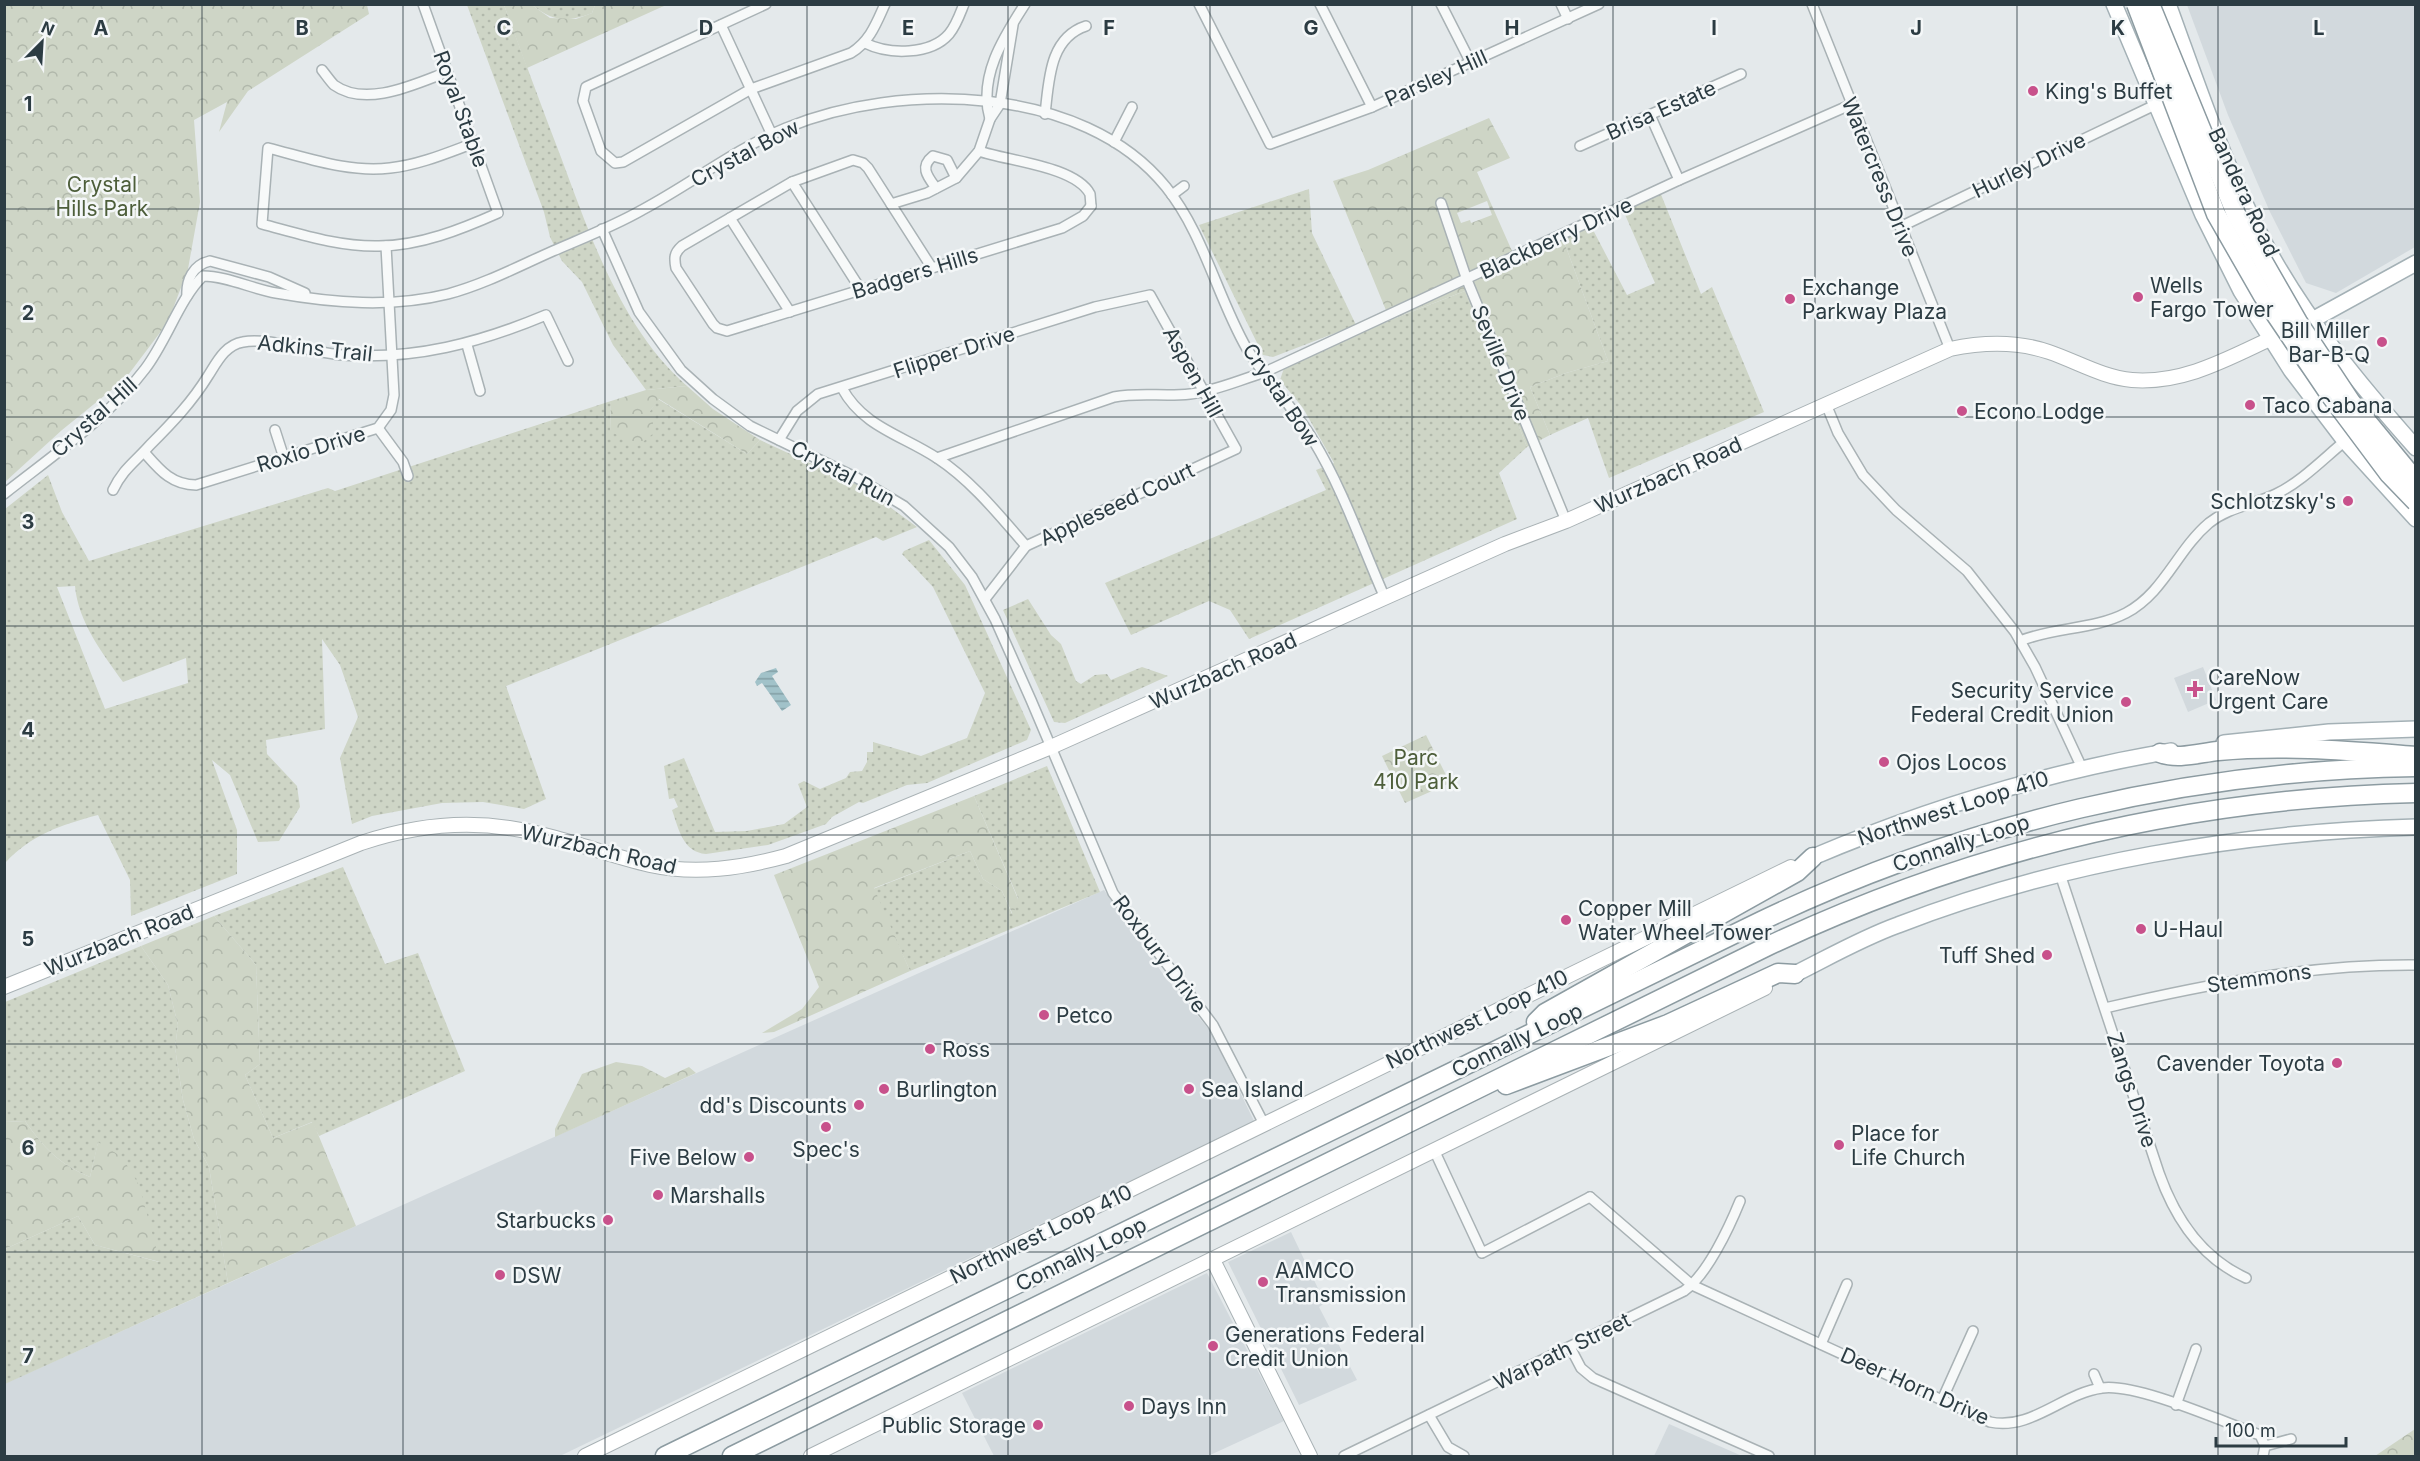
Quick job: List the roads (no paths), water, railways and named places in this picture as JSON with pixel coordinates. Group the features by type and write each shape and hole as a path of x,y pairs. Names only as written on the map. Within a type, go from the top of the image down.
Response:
{"highway":[{"path":"2136,4 2216,214 2263,296 2330,395 2390,474 2415,502"},
{"path":"2150,4 2236,214 2298,322 2351,402 2415,481"},
{"path":"2160,753 2171,758 2236,750 2300,748 2415,756"},
{"name":"Connally Loop","path":"665,1456 1520,1038 1834,888 1922,854 1998,829 2105,802 2215,782 2310,772 2415,767"},
{"name":"Connally Loop","path":"738,1454 1453,1101 1824,921 1965,867 2079,834 2172,815 2298,799 2415,793"},
{"path":"1520,1038 1545,1013 1797,872 1813,857"},
{"path":"1453,1101 1530,1078 1644,1034 1778,973 1795,974"}],"main road":[{"name":"Bandera Road","path":"2114,4 2203,216 2241,291 2291,370 2345,441 2415,519"},
{"name":"Bandera Road","path":"2168,4 2226,160 2266,246 2312,321 2368,394 2415,448"},
{"path":"2138,62 2131,40 2131,28 2143,16 2158,12 2168,20 2191,67"},
{"name":"Wurzbach Road","path":"4,987 390,833 455,824 483,825 539,835 652,865 683,870 742,867 786,856 848,833 1051,747 1504,544 1566,521 1950,350 1970,345 2002,343 2030,346 2115,377 2155,380 2177,378 2200,371 2312,321 2415,263"},
{"name":"Northwest Loop 410","path":"585,1456 1813,857 1942,807 2082,768 2160,753 2280,736 2415,729"},
{"path":"811,1456 1896,925 2008,887 2180,850 2333,832 2415,827"},
{"path":"1213,1260 1310,1456"}],"street":[{"name":"Royal Stable","path":"386,246 459,229 498,213 423,4"},
{"path":"766,4 596,80 584,91 583,101 601,151 614,163 630,159 751,89 842,58 865,43 885,4"},
{"path":"990,119 986,102 997,49 1025,4"},
{"name":"Parsley Hill","path":"1199,4 1270,144 1372,107 1599,4"},
{"path":"1320,4 1372,107"},
{"path":"1441,4 1471,63"},
{"path":"1561,4 1568,19"},
{"name":"Watercress Drive","path":"1812,4 1850,105 1950,350"},
{"path":"865,43 886,51 930,47 950,33 964,5"},
{"path":"721,25 772,135"},
{"path":"891,204 936,188 956,178 979,151 990,119 1000,104 1013,25"},
{"path":"1046,114 1050,76 1058,50 1072,32 1086,26"},
{"path":"322,70 334,84 350,92 372,94 396,90 447,72"},
{"name":"Brisa Estate","path":"1580,146 1741,74"},
{"name":"Crystal Bow","path":"208,276 276,293 350,303 388,303 448,294 480,284 643,210 772,135 845,109 927,98 986,102 1046,114 1114,142 1150,169 1172,195 1245,346 1315,442 1385,598"},
{"name":"Hurley Drive","path":"1900,227 2157,104"},
{"name":"Blackberry Drive","path":"937,458 1114,397 1133,393 1204,392 1263,373 1679,180 1850,105"},
{"path":"1114,142 1132,107"},
{"path":"1650,115 1679,180"},
{"path":"386,246 329,241 262,224 268,148 362,169 390,168 438,157 474,143"},
{"path":"979,151 1044,168 1078,182 1090,194 1091,206 1101,211"},
{"path":"936,188 925,172 926,163 933,156 947,160 956,178"},
{"path":"790,312 730,218 792,182 822,170 858,161 868,168 932,268"},
{"path":"792,182 861,290"},
{"path":"1172,195 1184,186"},
{"name":"Seville Drive","path":"1441,203 1467,280 1566,521"},
{"name":"Badgers Hills","path":"730,218 682,246 674,260 676,268 713,324 722,331 1062,228 1083,216 1091,206"},
{"name":"Crystal Run","path":"602,229 639,312 681,370 713,399 750,426 856,477 904,506 949,547 985,599 1051,747"},
{"name":"Roxio Drive","path":"144,452 165,475 185,485 196,485 378,428 391,410 394,395 386,246"},
{"name":"Crystal Bow","path":"214,261 269,277 313,297"},
{"name":"Crystal Hill","path":"187,296 186,289 193,271 203,263 214,261"},
{"name":"Crystal Hill","path":"4,494 122,396 161,347 187,296 199,281 208,276"},
{"name":"Flipper Drive","path":"779,440 797,411 818,394 1095,307 1150,295"},
{"name":"Aspen Hill","path":"1150,295 1236,449"},
{"name":"Adkins Trail","path":"113,490 122,471 144,452 189,404 224,352 232,345 258,341 341,355 422,353 467,345 546,315 568,361"},
{"path":"467,345 480,391"},
{"path":"842,388 850,402 864,417 937,458 968,483 1026,546"},
{"path":"1827,404 1838,433 1863,475 1896,510 1967,571 1993,600 2020,641 2082,768"},
{"path":"378,428 403,462 408,476"},
{"path":"275,430 284,458"},
{"path":"2020,641 2040,633 2105,622 2136,607 2161,584 2190,541 2211,521 2233,508 2276,494 2345,441"},
{"name":"Appleseed Court","path":"985,599 1026,546 1236,449"},
{"name":"Roxbury Drive","path":"1051,747 1113,892 1213,1026 1264,1124"},
{"name":"Zangs Drive","path":"2060,874 2159,1173 2174,1209 2203,1249 2231,1271 2246,1278"},
{"name":"Stemmons","path":"2105,1008 2188,988 2283,973 2415,965"},
{"path":"1435,1152 1482,1253 1590,1197 1588,1187"},
{"name":"Deer Horn Drive","path":"1590,1197 1692,1285 1990,1422 2010,1424 2100,1388 2132,1389 2260,1435 2265,1446"},
{"path":"1692,1285 1724,1235 1740,1201"},
{"path":"1821,1344 1847,1284"},
{"name":"Warpath Street","path":"1344,1456 1570,1347 1692,1285"},
{"path":"1942,1400 1973,1331"},
{"path":"1570,1347 1581,1368 1593,1377 1769,1456"},
{"path":"2176,1405 2196,1350"},
{"path":"2094,1374 2100,1388"},
{"path":"1429,1415 1448,1447 1464,1456"},
{"path":"2263,1456 2265,1446 2291,1439"}],"water":[{"path":"776,668 778,672 772,676 791,705 782,711 762,683 757,686 755,682 761,673"}],"place":[{"name":"King's Buffet","path":"2033,91"},
{"name":"Wells Fargo Tower","path":"2138,297"},
{"name":"Exchange Parkway Plaza","path":"1790,299"},
{"name":"Bill Miller Bar-B-Q","path":"2382,342"},
{"name":"Taco Cabana","path":"2250,405"},
{"name":"Econo Lodge","path":"1962,411"},
{"name":"Schlotzsky's","path":"2348,501"},
{"name":"CareNow Urgent Care","path":"2195,689"},
{"name":"Security Service Federal Credit Union","path":"2126,702"},
{"name":"Ojos Locos","path":"1884,762"},
{"name":"Copper Mill Water Wheel Tower","path":"1566,920"},
{"name":"U-Haul","path":"2141,929"},
{"name":"Tuff Shed","path":"2047,955"},
{"name":"Petco","path":"1044,1015"},
{"name":"Ross","path":"930,1049"},
{"name":"Cavender Toyota","path":"2337,1063"},
{"name":"Burlington","path":"884,1089"},
{"name":"Sea Island","path":"1189,1089"},
{"name":"dd's Discounts","path":"859,1105"},
{"name":"Spec's","path":"826,1127"},
{"name":"Place for Life Church","path":"1839,1145"},
{"name":"Five Below","path":"749,1157"},
{"name":"Marshalls","path":"658,1195"},
{"name":"Starbucks","path":"608,1220"},
{"name":"DSW","path":"500,1275"},
{"name":"AAMCO Transmission","path":"1263,1282"},
{"name":"Generations Federal Credit Union","path":"1213,1346"},
{"name":"Days Inn","path":"1129,1406"},
{"name":"Public Storage","path":"1038,1425"}],"park label":[{"name":"Crystal Hills Park","path":"102,196"},
{"name":"Parc 410 Park","path":"1416,769"}]}
